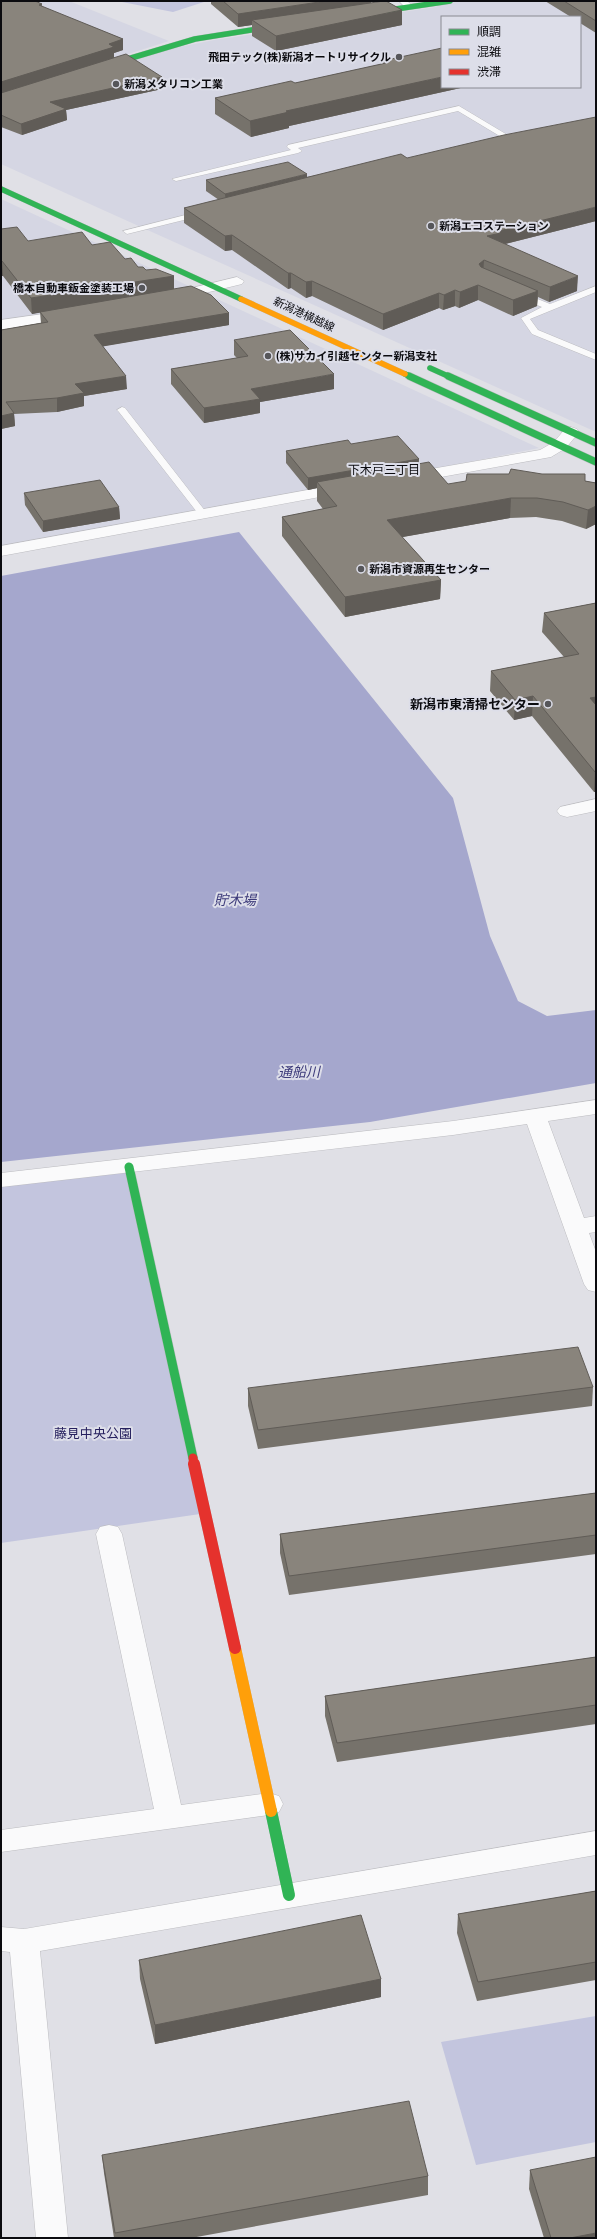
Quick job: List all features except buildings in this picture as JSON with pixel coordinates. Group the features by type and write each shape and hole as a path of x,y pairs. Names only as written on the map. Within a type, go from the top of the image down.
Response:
{"main road":[{"path":"356,15 406,4 450,1"},
{"path":"88,71 195,39 295,24"},
{"name":"新潟港横越線","path":"1,189 219,281 596,462"},
{"path":"124,229 141,237"},
{"path":"424,366 596,443"},
{"path":"129,1167 289,1895"}],"street":[{"path":"157,300 219,281 242,283"},
{"path":"1,325 87,311"},
{"path":"389,481 545,454 560,445 571,432"},
{"path":"1,551 358,486"},
{"path":"567,811 596,805"},
{"path":"1,1180 129,1167 453,1128 596,1107"},
{"path":"536,1115 586,1226 596,1284"},
{"path":"109,1534 170,1818"},
{"path":"1,1841 269,1804"},
{"path":"52,2238 12,1940 596,1844"}],"lane":[{"path":"176,179 298,151 291,147 458,108 510,138 495,142"},
{"path":"124,229 211,210"},
{"path":"596,289 526,318 535,332 596,357"},
{"path":"513,292 550,307"},
{"path":"122,410 203,514"}],"shaded area":[{"path":"1,1 69,1 169,41 1,95"},
{"path":"446,1 596,1 596,432 1,164 1,104 164,50 214,40 436,7"},
{"path":"1,199 539,448 1,556"}],"green space":[{"path":"117,1 207,1 173,12"},
{"name":"藤見中央公園","path":"129,1167 207,1513 1,1543 1,1180"},
{"path":"596,2016 596,2142 476,2165 441,2042"}],"water":[{"name":"貯木場","path":"239,532 453,798 490,936 518,1001 547,1016 596,1010 596,1083 370,1122 1,1162 1,576"}],"traffic: fast":[{"path":"369,13 450,1"},
{"path":"101,67 195,39 282,25"},
{"path":"1,189 241,299"},
{"path":"430,368 596,443"},
{"path":"405,374 596,462"},
{"path":"129,1167 193,1458"},
{"path":"271,1811 289,1895"}],"traffic: slow":[{"path":"241,299 405,374"},
{"path":"235,1648 271,1811"}],"traffic: jam":[{"path":"193,1458 235,1648"}],"place":[{"name":"飛田テック(株)新潟オートリサイクル","path":"399,57"},
{"name":"新潟メタリコン工業","path":"116,84"},
{"name":"新潟エコステーション","path":"431,226"},
{"name":"橋本自動車鈑金塗装工場","path":"142,288"},
{"name":"(株)サカイ引越センター新潟支社","path":"268,356"},
{"name":"新潟市資源再生センター","path":"361,569"},
{"name":"新潟市東清掃センター","path":"548,704"}],"district":[{"name":"下木戸三丁目","path":"384,470"}],"water label":[{"name":"通船川","path":"299,1072"}]}
